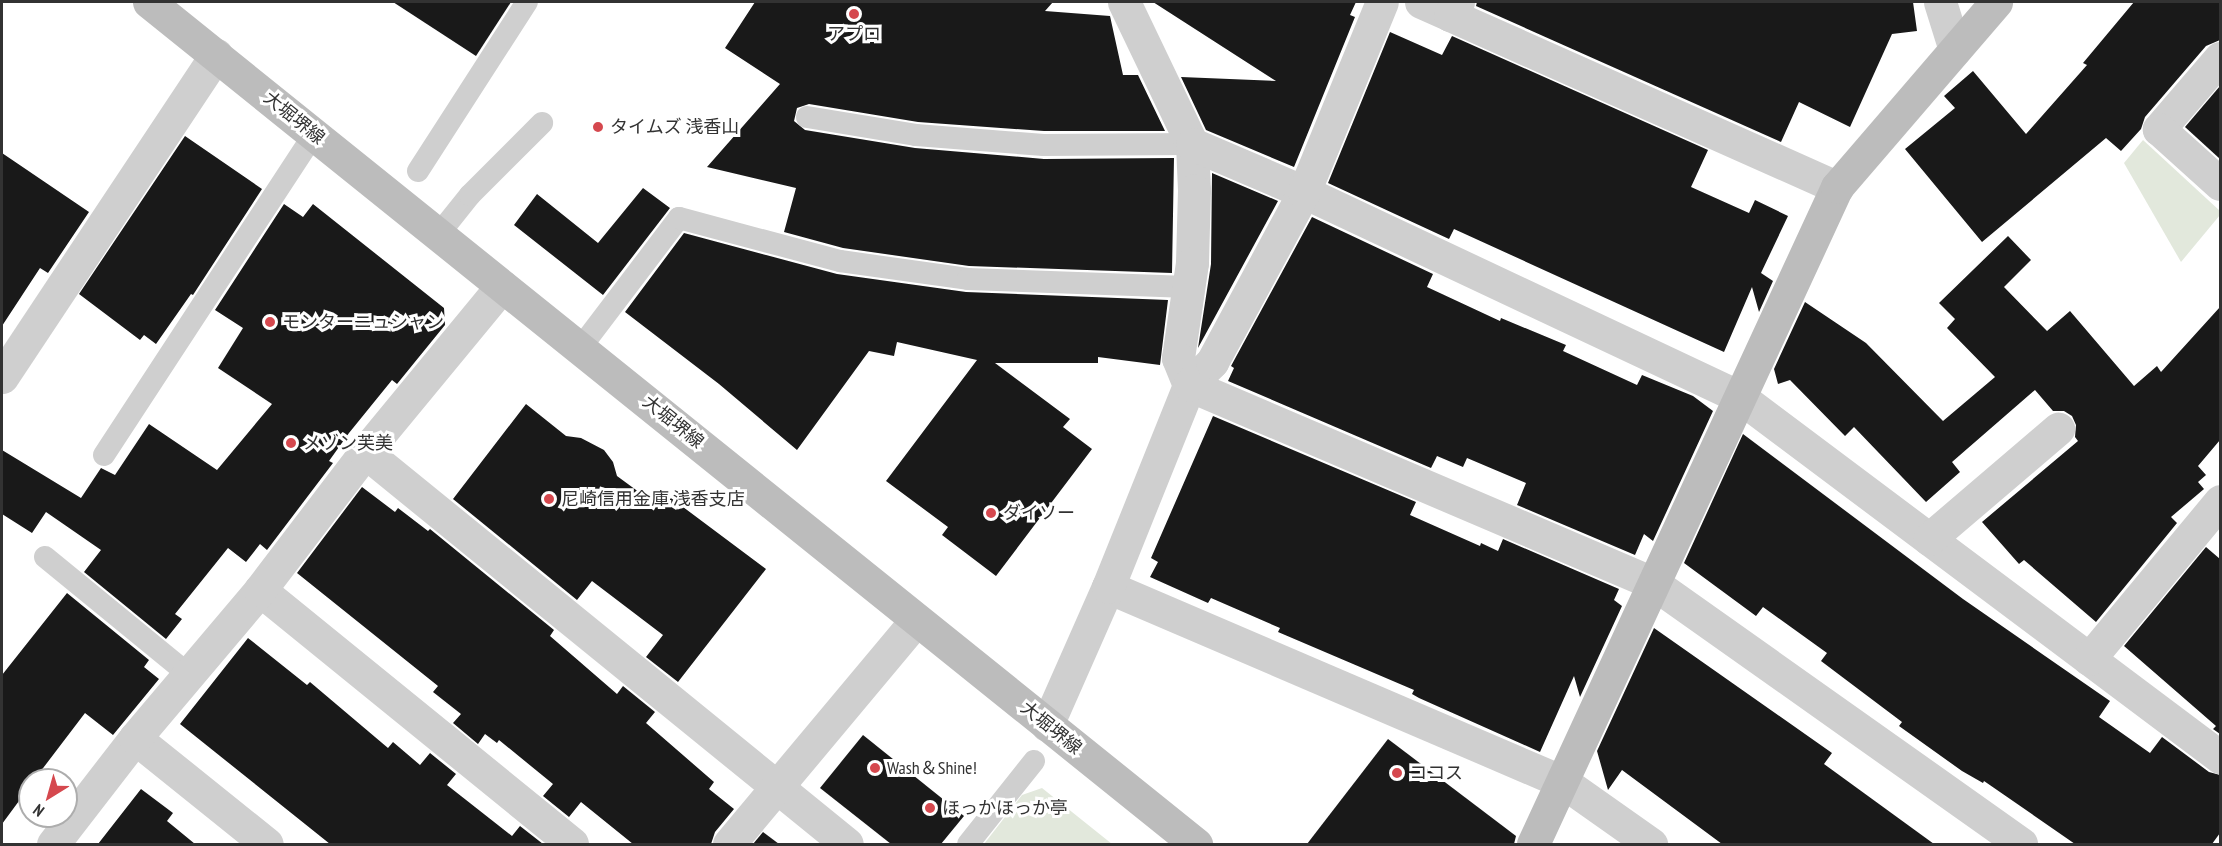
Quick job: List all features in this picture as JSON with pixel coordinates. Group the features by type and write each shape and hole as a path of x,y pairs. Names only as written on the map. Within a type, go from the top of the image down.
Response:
{"main road":[{"name":"大堀堺線","path":"149,2 501,286 581,346 916,620 1196,844"},
{"path":"1533,844 1837,187 1996,2"}],"street":[{"path":"1124,2 1192,144 1194,190 1192,263 1178,357 1189,384 1653,583 2021,844"},
{"path":"1047,725 1108,587 1189,384 1212,362 1304,192 1382,2"},
{"path":"1421,2 1454,8 1837,187"},
{"path":"1940,2 1954,50"},
{"path":"2,377 216,55"},
{"path":"2220,58 2159,129 2220,184"},
{"path":"1192,144 1304,192 1741,398 2220,757"},
{"path":"53,844 135,738 260,590 365,452 501,286"},
{"path":"1929,539 2058,429"},
{"path":"365,452 847,844"},
{"path":"2090,659 2220,502"},
{"path":"1108,587 1563,782 1651,844"},
{"path":"260,590 572,844"},
{"path":"729,844 916,620"},
{"path":"135,738 267,844"}],"lane":[{"path":"418,171 527,2"},
{"path":"807,117 916,135 1044,145 1192,144"},
{"path":"438,235 470,195 542,123"},
{"path":"104,455 314,134"},
{"path":"581,346 679,218 840,261 968,279 1188,287"},
{"path":"45,557 189,675"},
{"path":"968,844 1034,761"}],"shaded area":[{"path":"2143,140 2220,211 2220,215 2181,262 2124,163"},
{"path":"1042,788 1112,844 984,844 1022,795"}],"building":[{"path":"393,2 511,2 476,56"},
{"path":"755,2 1053,2 1045,11 1110,16 1123,75 1138,75 1165,131 1044,131 918,122 809,104 797,108 794,121 805,130 915,148 1044,159 1174,158 1172,273 969,266 843,248 784,232 796,188 707,167 780,84 725,48"},
{"path":"1153,2 1356,2 1350,15 1355,17 1294,167 1206,130 1181,77 1276,81"},
{"path":"1477,2 1913,2 1917,31 1892,34 1850,127 1799,102 1781,142 1476,6"},
{"path":"2134,2 2220,2 2220,40 2206,46 2145,117 2141,129 2121,151 2106,138 1982,242 1905,149 1955,108 1944,96 1973,71 2026,134 2087,65 2083,63"},
{"path":"1390,32 1442,55 1452,36 1708,150 1691,187 1749,213 1755,200 1788,216 1761,273 1773,281 1759,312 1752,287 1724,352 1454,229 1449,239 1328,183"},
{"path":"2220,86 2220,159 2185,127"},
{"path":"185,136 262,189 193,295 191,294 156,344 144,335 140,340 79,294"},
{"path":"2,153 89,212 48,273 40,268 2,326"},
{"path":"1212,173 1278,201 1198,348 1211,264"},
{"path":"643,188 670,208 603,295 514,225 537,194 598,243"},
{"path":"284,204 303,217 313,204 444,308 445,325 397,384 392,380 349,433 329,461 333,463 267,550 260,544 246,562 228,548 175,614 182,619 166,639 84,572 101,550 46,512 32,533 2,514 2,450 81,498 101,468 115,475 149,424 217,470 272,404 218,368 243,328 215,310"},
{"path":"1312,217 1433,274 1427,287 1500,321 1501,318 1566,345 1563,351 1637,385 1642,375 1693,396 1713,411 1653,541 1644,534 1635,555 1517,505 1526,483 1467,458 1463,467 1437,456 1431,468 1228,381 1234,368 1231,366"},
{"path":"684,233 837,274 966,292 1168,300 1160,365 1098,357 1098,363 995,363 1070,419 1063,427 1092,449 996,576 942,535 948,527 886,481 977,360 897,342 894,356 869,351 797,450 719,384 625,312"},
{"path":"2008,236 2031,260 2004,287 2047,331 2070,311 2134,386 2157,366 2161,372 2220,307 2220,440 2198,466 2206,475 2198,482 2204,489 2171,517 2177,523 2096,622 2024,560 2019,564 1982,522 2078,441 2075,437 2076,425 2072,416 2064,411 2053,411 2035,390 1952,462 1960,472 1926,502 1854,427 1845,436 1790,380 1778,384 1774,369 1805,302 1866,343 1943,421 1995,377 1947,328 1955,319 1939,303"},
{"path":"526,404 566,436 581,438 604,450 613,462 617,476 662,509 671,498 766,569 678,682 646,657 663,635 592,581 577,600 453,499"},
{"path":"1213,416 1416,502 1410,515 1480,546 1481,543 1498,551 1503,539 1619,589 1614,600 1622,606 1580,697 1574,676 1540,752 1419,698 1412,694 1414,690 1278,632 1280,628 1211,598 1208,603 1150,577 1158,562 1151,558"},
{"path":"1743,434 1963,599 2110,701 2099,717 2150,753 2162,737 2209,772 2220,775 2220,833 2212,844 2075,844 1984,781 1983,783 1962,771 1899,726 1902,722 1821,661 1827,653 1763,607 1756,616 1684,563"},
{"path":"362,487 395,512 398,508 428,531 430,529 554,630 550,636 617,694 623,686 655,712 646,723 714,782 709,789 734,809 715,832 711,844 633,844 581,802 569,817 543,796 553,784 499,740 497,743 485,734 478,744 453,723 461,714 433,692 438,686 297,573"},
{"path":"2206,547 2220,559 2220,734 2213,729 2216,726 2124,646"},
{"path":"67,593 149,660 144,667 159,679 113,735 85,713 43,768 18,768 18,802 2,824 2,675"},
{"path":"1654,628 1832,753 1824,764 1934,844 1722,844 1622,770 1608,790 1597,751"},
{"path":"248,638 307,685 310,682 388,748 393,742 420,765 430,753 456,774 447,785 512,836 520,826 543,844 330,844 180,724"},
{"path":"863,735 964,816 941,844 891,844 820,788"},
{"name":"ココス","path":"1388,739 1516,836 1514,844 1307,844"},
{"path":"141,789 173,813 167,821 195,844 98,844"},
{"path":"763,832 779,844 753,844"}],"place":[{"name":"アプロ","path":"854,14"},
{"name":"タイムズ 浅香山","path":"598,127"},
{"name":"モンターニュシャン","path":"270,322"},
{"name":"メゾン芙美","path":"291,443"},
{"name":"尼崎信用金庫 浅香支店","path":"549,499"},
{"name":"ダイソー","path":"991,513"},
{"name":"Wash＆Shine!","path":"875,768"},
{"name":"ココス","path":"1397,773"},
{"name":"ほっかほっか亭","path":"930,808"}]}
